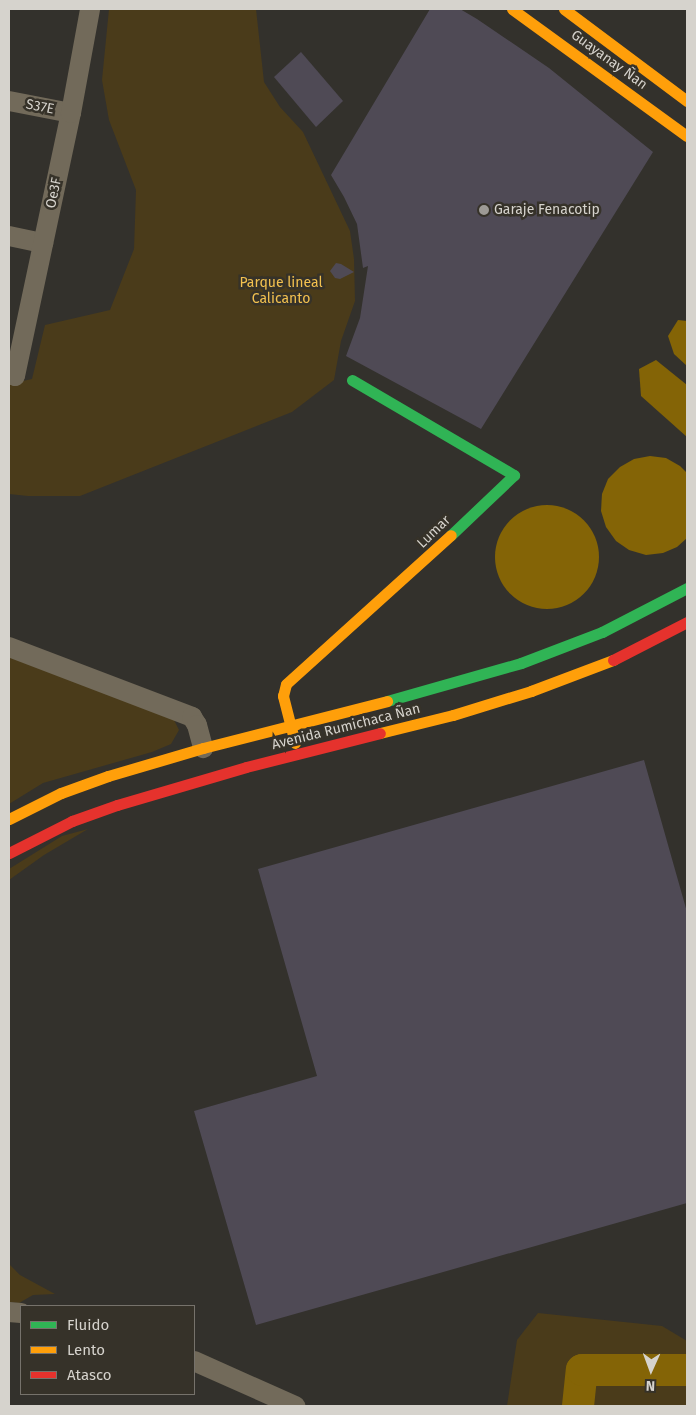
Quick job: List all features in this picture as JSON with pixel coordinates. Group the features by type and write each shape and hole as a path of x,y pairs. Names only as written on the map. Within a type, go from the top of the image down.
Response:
{"main road":[{"name":"Guayanay Ñan","path":"512,9 687,135"},
{"name":"Guayanay Ñan","path":"564,9 687,101"},
{"name":"Lumar","path":"299,754 283,696 286,684 424,562 519,469 352,380"},
{"name":"Avenida Rumichaca Ñan","path":"9,819 61,793 203,748 445,686 520,663 602,632 687,588"},
{"name":"Avenida Rumichaca Ñan","path":"9,853 64,824 117,805 299,754 453,715 530,691 614,659 687,622"}],"street":[{"name":"Oe3F","path":"12,375 71,113 90,9"},
{"name":"S37E","path":"9,101 71,113"},
{"path":"9,236 43,243"},
{"path":"9,647 192,717 197,725 203,748"},
{"path":"195,1362 295,1406"}],"green space":[{"name":"Parque lineal Calicanto","path":"109,9 256,9 264,82 280,107 303,132 350,231 354,259 355,301 341,341 334,380 292,412 80,496 9,494 9,384 32,379 45,325 110,310 134,249 136,190 109,120 102,80"},
{"path":"9,657 173,718 179,730 171,744 152,752 43,783 9,804"},
{"path":"88,829 44,855 9,880 9,869 62,836"},
{"path":"9,1264 20,1275 55,1294 33,1295 19,1303 9,1302"},
{"path":"538,1313 662,1326 687,1341 687,1406 507,1406 517,1340"}],"shaded area":[{"path":"678,320 687,321 687,366 674,354 668,336"},
{"path":"656,360 687,385 687,437 641,396 639,369"},
{"path":"650,456 666,458 680,466 687,473 687,538 677,547 663,553 646,555 629,550 616,541 606,527 601,511 602,494 608,479 620,467 634,459"},
{"path":"547,505 567,509 584,520 595,537 599,557 595,577 584,594 567,605 547,609 527,605 510,594 499,577 495,557 499,537 510,520 527,509"}],"building":[{"name":"Garaje Fenacotip","path":"430,9 460,9 477,19 549,68 653,152 481,429 346,356 360,318 368,266 363,268 357,224 331,175"},
{"path":"301,52 343,101 316,127 274,77"},
{"path":"336,263 354,272 340,279 335,278 330,271"},
{"path":"644,760 687,912 687,1203 256,1325 194,1111 317,1076 258,869"}],"waterway":[{"path":"578,1406 582,1370 687,1370"}],"traffic: fast":[{"path":"352,380 514,475 451,535"},
{"path":"387,701 521,663 602,632 687,588"}],"traffic: slow":[{"path":"512,9 687,136"},
{"path":"564,9 687,101"},
{"path":"295,743 283,696 286,684 451,535"},
{"path":"380,733 453,715 531,691 613,660"},
{"path":"9,819 61,793 108,776 203,748 387,701"}],"traffic: jam":[{"path":"613,660 687,622"},
{"path":"9,853 72,821 117,805 246,767 380,733"}],"place":[{"name":"Garaje Fenacotip","path":"484,210"}]}
